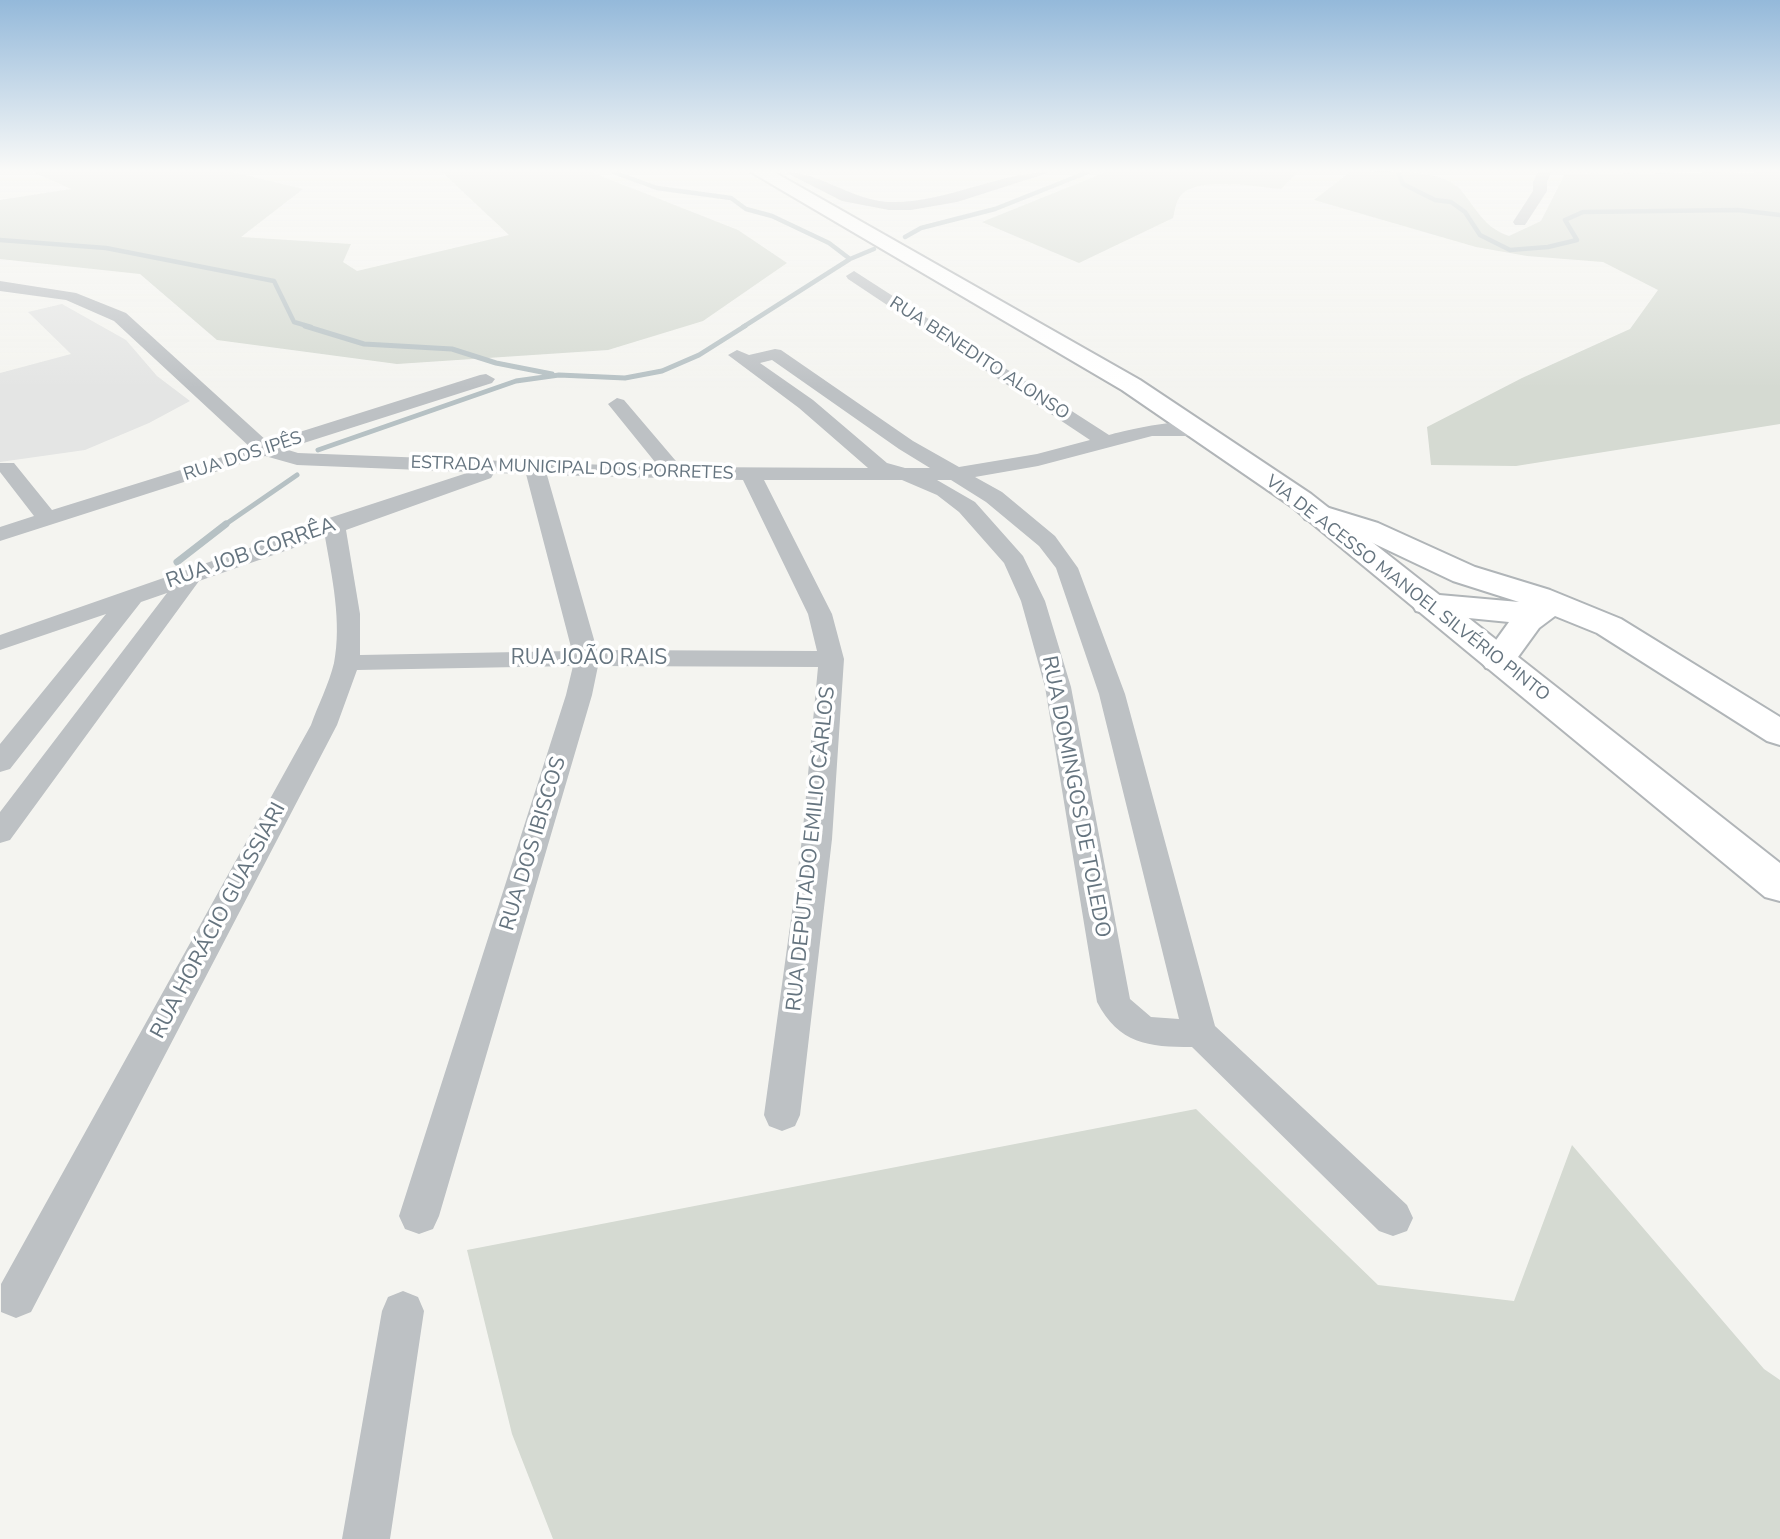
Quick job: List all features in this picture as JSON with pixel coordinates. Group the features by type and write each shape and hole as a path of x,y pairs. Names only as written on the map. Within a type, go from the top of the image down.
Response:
{"main road":[{"name":"VIA DE ACESSO MANOEL SILVÉRIO PINTO","path":"885,244 1121,379 1316,513 1780,886"},
{"path":"1316,513 1367,529 1556,610 1609,626 1780,733"},
{"path":"1428,604 1507,612 1556,610"},
{"path":"1498,661 1527,621 1556,610"}],"street":[{"name":"RUA BENEDITO ALONSO","path":"854,276 1104,441"},
{"name":"ESTRADA MUNICIPAL DOS PORRETES","path":"0,286 70,296 120,317 265,450 297,459 675,473 956,474 1038,460 1152,430 1198,430"},
{"name":"RUA DOMINGOS DE TOLEDO","path":"956,474 906,445 775,354 739,356 806,404 880,467 908,475 944,491 967,507 1015,561 1034,601 1058,687 1114,1002 1129,1023 1146,1032 1200,1032"},
{"name":"RUA DOS IPÊS","path":"0,534 486,379"},
{"path":"617,404 675,473"},
{"path":"7,467 48,519"},
{"name":"RUA JOB CORRÊA","path":"0,643 503,467"},
{"name":"RUA DOS IBISCOS","path":"419,1216 571,720 587,658 535,468"},
{"name":"RUA DEPUTADO EMILIO CARLOS","path":"750,473 820,614 831,659 817,839 782,1115"},
{"path":"956,474 1011,510 1068,568 1112,694 1200,1032 1393,1218"},
{"name":"RUA HORÁCIO GUASSIARI","path":"16,1298 324,725 347,663 348,631 343,573 334,524"},
{"path":"1015,561 1055,552"},
{"path":"0,833 192,575"},
{"path":"0,763 134,595"},
{"path":"1034,601 1079,596"},
{"name":"RUA JOÃO RAIS","path":"347,663 587,658 831,659"},
{"path":"366,1539 402,1311"}],"shaded area":[{"path":"0,244 348,244 351,244 343,262 357,271 472,244 759,244 787,263 703,321 608,350 397,364 217,340 140,274 0,259"},
{"path":"1034,244 1119,244 1079,263"},
{"path":"1465,244 1780,244 1780,424 1516,466 1431,465 1427,427 1522,378 1630,329 1658,290 1603,262 1527,256"},
{"path":"62,304 126,340 157,376 190,401 149,423 85,450 0,462 0,373 71,354 28,312"},
{"path":"1196,1109 1378,1285 1514,1301 1572,1145 1764,1369 1780,1380 1780,1539 553,1539 512,1434 467,1250"}],"waterway":[{"path":"51,244 106,248 274,281 294,322 311,327"},
{"path":"830,244 850,259"},
{"path":"1498,244 1510,250 1561,244"},
{"path":"850,259 874,249"},
{"path":"743,327 850,259"},
{"path":"305,326 364,344 452,349 496,363 552,374"},
{"path":"318,450 516,381 559,375 625,378 662,371 699,355 745,326"},
{"path":"223,526 297,475"},
{"path":"177,562 226,524"}]}
